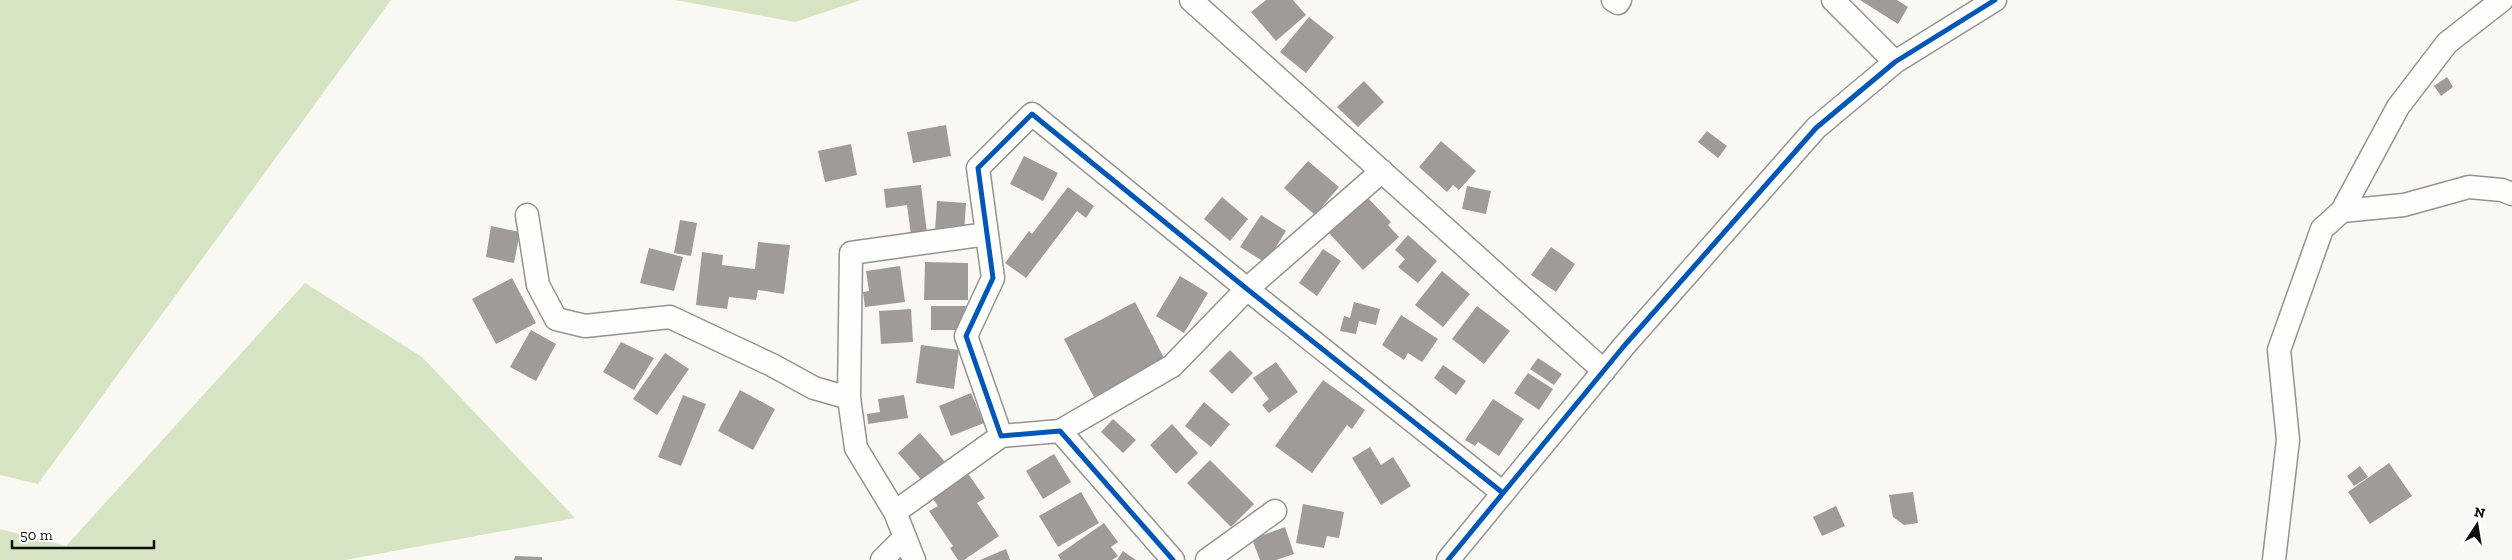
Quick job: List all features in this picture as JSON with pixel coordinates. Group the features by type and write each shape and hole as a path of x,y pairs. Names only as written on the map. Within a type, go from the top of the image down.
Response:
{"street":[{"path":"1191,0 1604,371"},
{"path":"1613,0 1618,3 1620,0"},
{"path":"1833,0 1895,62"},
{"path":"1448,560 1604,371 1816,128 1895,62 1995,0"},
{"path":"2274,560 2288,440 2279,350 2322,229 2342,211 2398,107 2447,43 2502,0"},
{"path":"1001,436 966,336 992,278 978,168 1032,114 1503,494"},
{"path":"895,512 1001,436 1060,431 1172,366 1247,289 1382,171"},
{"path":"2342,211 2404,205 2469,187 2502,190 2512,194"},
{"path":"527,215 538,285 556,320 585,326 670,317 772,365 814,388 849,398"},
{"path":"914,560 895,512 856,448 849,398 851,253 987,234"},
{"path":"1060,431 1173,560"},
{"path":"1207,560 1275,511"},
{"path":"882,560 905,537"}],"green space":[{"path":"0,0 391,0 38,484 0,475"},
{"path":"675,0 861,0 795,22"},
{"path":"305,283 422,357 575,518 345,560 0,560 0,529 66,546"}],"building":[{"path":"1266,0 1293,0 1306,15 1276,41 1251,12"},
{"path":"1860,0 1897,0 1908,7 1898,24"},
{"path":"1309,17 1334,37 1306,73 1280,52"},
{"path":"2447,77 2453,87 2441,96 2434,86"},
{"path":"1364,81 1384,102 1358,127 1337,107"},
{"path":"946,125 951,156 913,163 907,132"},
{"path":"1707,131 1727,146 1718,158 1698,142"},
{"path":"1441,141 1476,171 1459,190 1453,185 1447,192 1419,167"},
{"path":"851,144 857,175 825,182 818,151"},
{"path":"1024,156 1058,173 1043,201 1010,184"},
{"path":"1308,161 1339,187 1315,215 1284,188"},
{"path":"921,185 927,233 911,235 907,205 886,208 884,189"},
{"path":"1467,186 1491,191 1486,214 1462,209"},
{"path":"1068,187 1094,206 1086,218 1077,211 1026,278 1005,263 1029,231 1032,234"},
{"path":"1222,197 1248,219 1230,241 1204,219"},
{"path":"1367,197 1391,222 1388,225 1399,237 1363,270 1329,233"},
{"path":"937,201 966,203 964,234 935,232"},
{"path":"1261,215 1286,231 1266,263 1240,247"},
{"path":"680,220 697,223 691,256 674,253"},
{"path":"491,226 520,232 514,263 486,257"},
{"path":"1408,235 1437,261 1418,283 1398,267 1405,259 1395,250"},
{"path":"758,242 790,245 784,294 758,290 756,300 729,297 727,309 696,305 702,252 723,255 722,265 755,269"},
{"path":"1551,247 1575,264 1556,292 1531,275"},
{"path":"649,248 683,257 674,291 640,283"},
{"path":"1323,249 1341,261 1317,296 1299,283"},
{"path":"925,262 968,263 968,300 924,300"},
{"path":"900,266 905,302 865,307 863,292 869,291 866,271"},
{"path":"1442,271 1470,294 1443,327 1415,305"},
{"path":"1180,276 1208,293 1184,333 1156,316"},
{"path":"512,278 536,323 496,344 472,299"},
{"path":"1135,302 1165,360 1094,397 1064,339"},
{"path":"1354,302 1380,309 1376,325 1359,321 1356,334 1340,331 1344,316 1350,318"},
{"path":"931,306 966,306 957,330 931,330"},
{"path":"1477,306 1510,331 1484,364 1452,339"},
{"path":"911,309 913,342 881,344 879,311"},
{"path":"1401,315 1438,339 1422,362 1408,353 1404,360 1382,345"},
{"path":"531,330 556,344 536,381 510,367"},
{"path":"621,342 654,358 634,390 603,372"},
{"path":"921,345 959,350 954,389 916,383"},
{"path":"1230,350 1253,373 1232,394 1209,371"},
{"path":"665,353 689,369 657,415 633,399"},
{"path":"1538,358 1562,374 1554,385 1530,369"},
{"path":"1276,362 1298,392 1269,413 1262,405 1269,399 1253,378"},
{"path":"1443,365 1466,381 1456,395 1434,378"},
{"path":"1528,373 1553,389 1539,410 1514,393"},
{"path":"1323,380 1365,410 1352,429 1347,425 1312,473 1275,446"},
{"path":"740,390 775,409 753,450 718,431"},
{"path":"971,393 984,423 951,436 939,406"},
{"path":"683,395 706,404 681,466 658,457"},
{"path":"904,395 908,418 868,424 867,414 880,412 878,399"},
{"path":"1493,399 1524,419 1499,456 1478,442 1475,446 1465,440"},
{"path":"1204,402 1230,424 1211,447 1185,426"},
{"path":"1113,419 1136,440 1123,453 1101,432"},
{"path":"1172,424 1198,453 1176,474 1150,445"},
{"path":"920,433 947,464 925,484 898,453"},
{"path":"1370,447 1381,465 1393,457 1411,486 1381,505 1352,458"},
{"path":"1054,454 1071,482 1043,499 1026,471"},
{"path":"1210,460 1254,504 1231,527 1187,483"},
{"path":"2389,463 2412,496 2370,524 2348,492"},
{"path":"2360,466 2368,477 2354,486 2347,476"},
{"path":"967,472 985,498 977,503 999,536 964,560 958,560 950,548 953,546 929,511 938,506 931,496"},
{"path":"1081,492 1099,523 1058,547 1039,516"},
{"path":"1913,492 1918,523 1904,525 1893,517 1889,495"},
{"path":"1303,504 1344,512 1339,538 1327,536 1324,548 1296,543"},
{"path":"1836,506 1845,526 1822,536 1813,517"},
{"path":"1104,523 1118,542 1111,547 1118,556 1112,560 1061,560 1058,555"},
{"path":"1285,527 1294,554 1276,560 1260,560 1252,539"},
{"path":"1006,549 1010,560 980,560"},
{"path":"1123,551 1136,560 1117,560"},
{"path":"515,556 542,557 542,560 514,560"}],"cycle path":[{"path":"1448,560 1624,346 1816,128 1895,62 1995,0"},
{"path":"1173,560 1060,431 1001,436 966,336 993,278 978,168 1032,114 1247,289 1503,493"}]}
